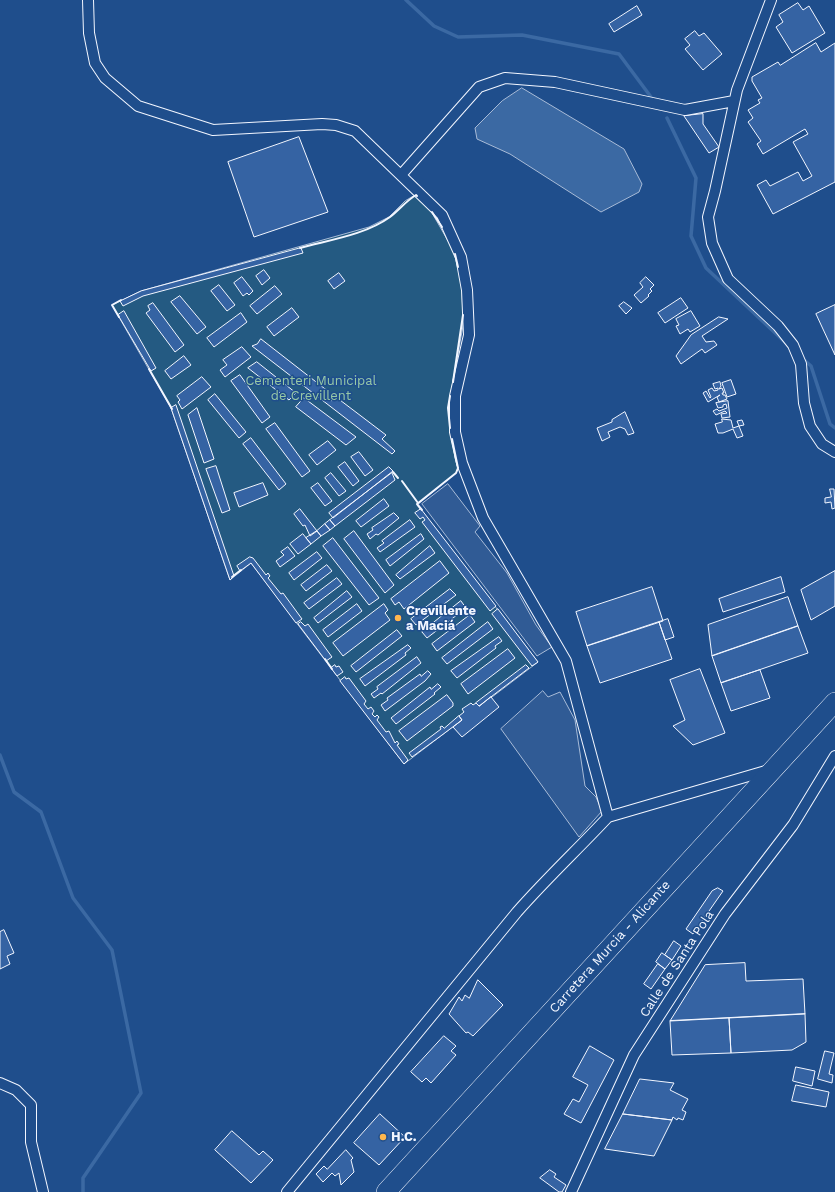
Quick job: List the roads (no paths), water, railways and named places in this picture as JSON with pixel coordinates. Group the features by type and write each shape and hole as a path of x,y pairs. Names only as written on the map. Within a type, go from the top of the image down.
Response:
{"highway":[{"name":"Carretera Murcia - Alicante","path":"386,1192 835,702"}],"street":[{"path":"88,0 89,33 95,63 105,78 138,106 213,130 290,125 336,125 355,130 442,215 462,257 467,290 469,335 455,396 455,432 462,463 483,518 566,661 608,817"},
{"path":"771,0 737,90 716,191 708,217 712,243 728,279 778,326 793,345 801,364 804,403 810,426 822,444 835,452"},
{"path":"401,175 479,88 505,78 556,82 685,110 734,101"},
{"name":"Calle de Santa Pola","path":"571,1192 634,1055 725,914 793,825 832,760"},
{"path":"287,1192 512,918 551,874 578,850 608,817 773,769"},
{"path":"0,1083 16,1090 31,1105 31,1142 43,1192"}],"waterway":[{"path":"406,0 434,26 458,37 522,35 619,54 651,97"},
{"path":"667,118 696,178 691,236 706,268 788,345"},
{"path":"803,359 811,366 830,424 835,428"},
{"path":"0,755 14,792 41,812 73,898 112,950 141,1093 83,1178 83,1192"}],"place":[{"name":"Crevillente a Maciá","path":"398,618"},
{"name":"H.C.","path":"383,1137"}],"park label":[{"name":"Cementeri Municipal de Crevillent","path":"311,388"}]}
